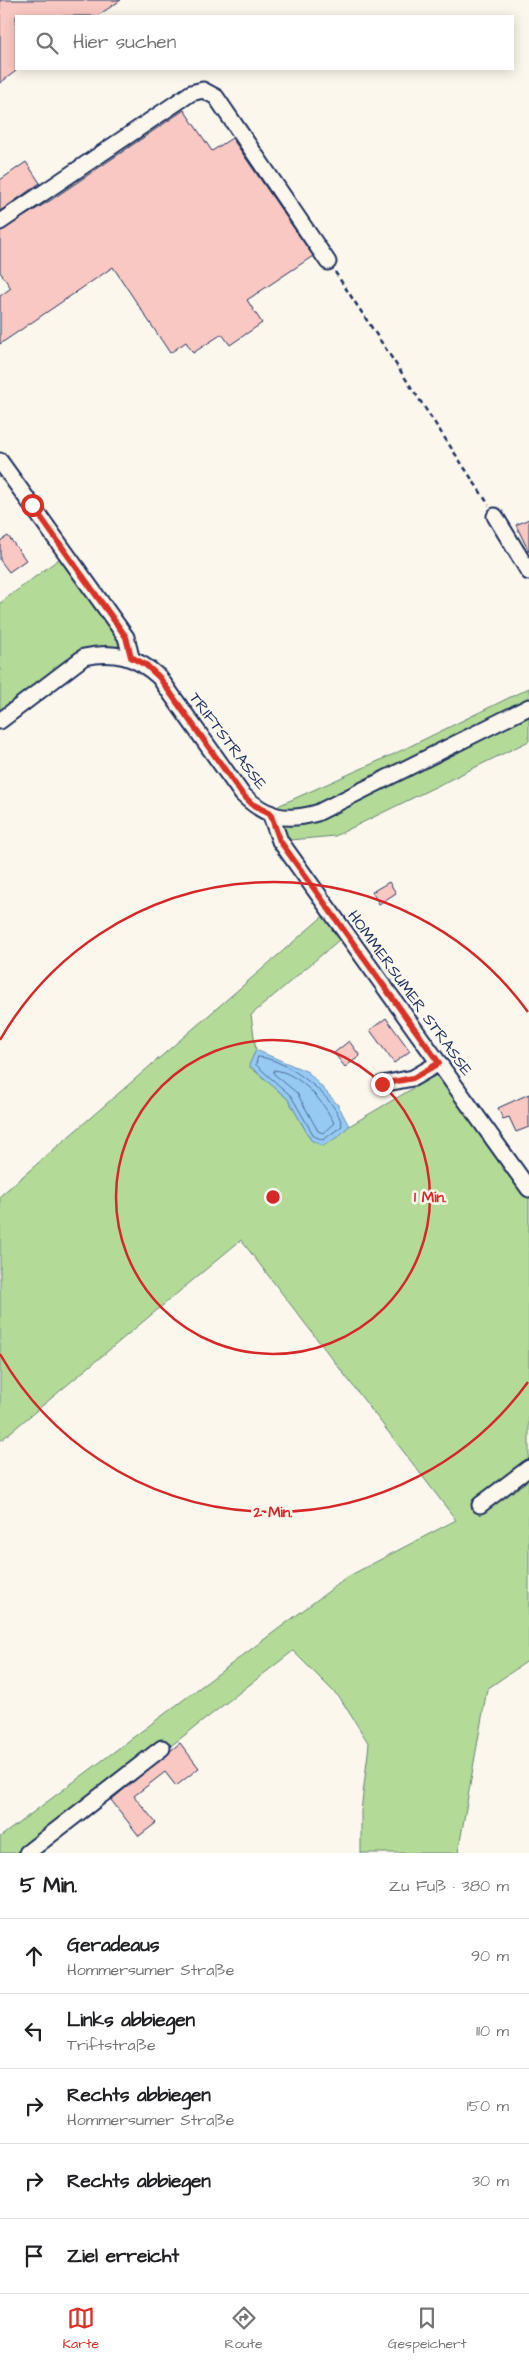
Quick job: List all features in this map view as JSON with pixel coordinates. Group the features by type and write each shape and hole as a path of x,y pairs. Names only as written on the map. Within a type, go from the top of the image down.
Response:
{"street":[{"path":"0,222 191,94 203,90 216,97 328,262"},
{"path":"0,461 126,637 131,657"},
{"path":"495,516 529,572"},
{"name":"TRIFTSTRASSE","path":"0,721 84,657 98,654 131,657 146,665 159,677 242,794 252,804 270,813 295,819 318,813 529,707"},
{"name":"HOMMERSUMER STRASSE","path":"270,813 280,841 529,1189"},
{"path":"382,1084 413,1078 439,1063"},
{"path":"480,1505 529,1468"},
{"path":"27,1853 162,1748"}],"path":[{"path":"328,262 482,492 495,516"}],"green space":[{"path":"67,553 131,657 98,654 0,721 0,603"},
{"path":"529,688 529,741 335,836 280,841 270,813 280,805 394,754"},
{"path":"329,911 346,934 251,1015 256,1050 249,1066 288,1099 311,1140 339,1136 349,1126 444,1070 529,1189 529,1660 487,1689 458,1853 361,1853 361,1811 369,1744 340,1698 293,1651 33,1853 0,1853 0,1837 349,1576 456,1520 241,1240 0,1441 0,1196"}],"water":[{"path":"256,1050 308,1072 338,1105 349,1126 339,1136 323,1146 311,1140 288,1099 249,1065"}],"building":[{"path":"0,0 121,0 98,15 15,15 16,71 0,83"},
{"path":"184,110 212,151 232,138 313,256 247,300 262,323 230,345 222,334 193,353 186,342 170,353 113,267 0,344 0,296 11,288 0,272 0,231 51,200"},
{"path":"26,162 40,183 0,211 0,180"},
{"path":"529,519 529,552 516,525"},
{"path":"8,536 26,560 9,572 0,560 0,541"},
{"path":"389,882 396,893 379,904 372,892"},
{"path":"386,1018 410,1051 394,1063 370,1030"},
{"path":"349,1041 360,1056 345,1067 334,1053"},
{"path":"529,1094 529,1127 516,1132 509,1117 503,1119 498,1108"},
{"path":"180,1743 199,1768 176,1786 165,1772 134,1796 156,1823 139,1836 111,1800"}],"route":[{"path":"32,505 126,637 131,657 146,665 159,677 242,794 252,804 270,813 280,841 439,1063 413,1078 382,1084"}]}
